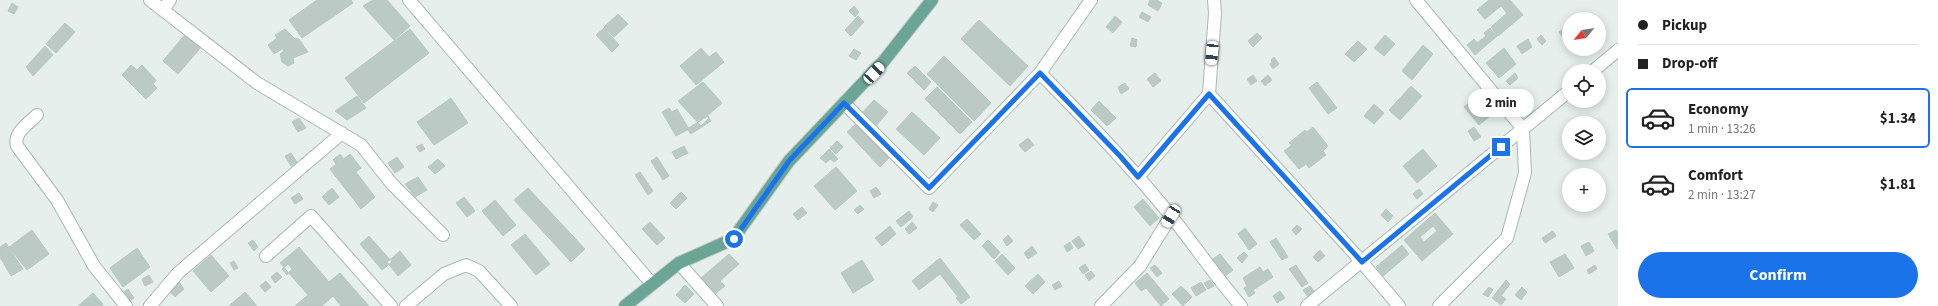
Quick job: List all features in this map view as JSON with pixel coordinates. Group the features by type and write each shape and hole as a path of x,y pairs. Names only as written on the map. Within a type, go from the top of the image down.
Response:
{"main road":[{"path":"625,306 679,263 734,239 789,161 883,62 932,0"}],"street":[{"path":"150,0 257,83 361,145 392,184 443,235"},
{"path":"162,10 170,0"},
{"path":"409,0 652,284"},
{"path":"844,103 929,188 1040,73 1091,0"},
{"path":"1138,177 1209,94 1215,13 1214,0"},
{"path":"1416,0 1523,129 1525,173 1507,238 1439,306"},
{"path":"1601,64 1618,50"},
{"path":"1040,73 1120,156 1171,216 1219,280 1241,306"},
{"path":"1209,94 1362,262 1399,306"},
{"path":"1307,306 1562,97"},
{"path":"37,115 18,134 16,138 17,146 57,200 94,266 126,306"},
{"path":"150,306 178,273 342,133"},
{"path":"266,256 311,216 391,306"},
{"path":"1101,306 1140,266 1171,216"},
{"path":"679,263 717,306"},
{"path":"406,306 444,274 466,265 479,270 511,306"}],"building":[{"path":"317,0 351,0 353,3 302,38 289,20"},
{"path":"373,0 387,0 410,26 394,40 363,6"},
{"path":"1150,0 1157,0 1162,3 1158,11 1148,5"},
{"path":"1489,0 1510,0 1523,15 1498,36 1491,27 1507,13 1501,6 1485,19 1477,10"},
{"path":"12,3 18,7 14,14 8,11"},
{"path":"854,6 859,12 855,17 849,11"},
{"path":"1142,12 1151,17 1148,22 1139,17"},
{"path":"618,14 628,24 614,37 604,27"},
{"path":"858,16 864,22 851,36 845,30"},
{"path":"1115,16 1122,22 1113,33 1106,27"},
{"path":"979,20 1028,66 1010,86 961,39"},
{"path":"65,23 75,32 56,53 46,44"},
{"path":"604,28 619,45 612,52 596,35"},
{"path":"1490,28 1497,36 1475,55 1467,45 1474,39 1477,43 1486,36 1484,33"},
{"path":"285,29 294,38 299,39 308,52 293,58 294,63 288,66 282,62 280,54 284,51 282,49 274,54 268,45 277,38 275,35"},
{"path":"410,29 429,53 364,103 345,78"},
{"path":"187,32 203,45 178,74 163,61"},
{"path":"1257,33 1262,38 1253,47 1248,41"},
{"path":"1385,35 1395,44 1384,56 1374,48"},
{"path":"1541,35 1546,41 1542,45 1537,39"},
{"path":"1132,38 1137,40 1136,47 1130,46"},
{"path":"1528,39 1532,47 1522,54 1517,46"},
{"path":"1358,41 1367,49 1354,62 1345,54"},
{"path":"1423,45 1433,54 1412,80 1402,71"},
{"path":"45,46 53,55 33,76 26,67"},
{"path":"701,48 709,57 716,52 724,62 696,85 680,66"},
{"path":"1504,48 1516,64 1499,78 1486,63"},
{"path":"854,49 861,53 856,60 849,56"},
{"path":"944,56 991,103 974,121 927,74"},
{"path":"1274,57 1279,64 1273,69 1270,64"},
{"path":"131,65 137,70 142,65 156,80 153,84 157,88 146,99 122,75"},
{"path":"915,66 931,82 924,90 907,73"},
{"path":"1155,73 1161,81 1153,87 1147,79"},
{"path":"1515,73 1518,78 1510,85 1506,81"},
{"path":"1253,75 1257,81 1251,85 1247,79"},
{"path":"1268,75 1272,80 1265,86 1261,81"},
{"path":"703,82 722,103 707,116 709,118 701,126 678,101"},
{"path":"1317,82 1337,108 1328,114 1309,88"},
{"path":"1125,83 1129,89 1121,94 1118,87"},
{"path":"1411,86 1422,96 1400,120 1389,110"},
{"path":"937,87 972,122 960,134 925,99"},
{"path":"1479,94 1494,113 1479,125 1464,107"},
{"path":"357,96 366,108 347,120 335,111"},
{"path":"451,98 468,123 434,145 417,122"},
{"path":"874,100 888,112 875,127 861,114"},
{"path":"1099,101 1116,118 1107,126 1091,110"},
{"path":"1374,104 1384,113 1374,124 1364,116"},
{"path":"669,108 672,112 677,109 689,129 676,136 662,112"},
{"path":"912,112 940,138 924,155 896,129"},
{"path":"708,116 711,121 691,134 687,129"},
{"path":"299,118 306,128 298,132 292,122"},
{"path":"857,123 890,157 880,167 847,132"},
{"path":"1313,127 1328,146 1323,151 1326,155 1309,168 1306,164 1299,169 1284,151 1292,145 1289,143 1305,130 1307,132"},
{"path":"1474,127 1481,137 1474,141 1468,131"},
{"path":"1028,138 1034,145 1025,152 1019,145"},
{"path":"837,141 843,147 836,154 830,148"},
{"path":"422,144 425,149 420,152 416,147"},
{"path":"684,146 688,153 676,159 672,152"},
{"path":"829,149 838,159 834,162 830,159 826,163 820,158"},
{"path":"1423,149 1437,166 1417,183 1403,166"},
{"path":"291,153 297,162 291,166 285,156"},
{"path":"340,154 343,158 336,164 333,160"},
{"path":"350,154 361,168 356,172 375,197 361,209 330,169"},
{"path":"397,157 404,167 395,173 388,163"},
{"path":"657,157 669,176 663,180 651,161"},
{"path":"438,159 445,166 435,174 428,167"},
{"path":"836,167 857,191 835,210 814,186"},
{"path":"640,172 653,191 648,195 635,175"},
{"path":"418,177 427,190 415,197 405,184"},
{"path":"876,187 881,194 874,198 870,191"},
{"path":"332,188 339,197 329,205 322,197"},
{"path":"528,188 585,249 571,262 514,200"},
{"path":"1419,189 1423,194 1417,199 1413,194"},
{"path":"681,192 687,198 676,209 670,203"},
{"path":"299,193 303,199 295,204 291,198"},
{"path":"464,197 475,211 467,217 456,203"},
{"path":"1143,199 1159,218 1150,226 1134,207"},
{"path":"495,200 516,225 503,236 482,211"},
{"path":"933,202 938,205 933,212 929,209"},
{"path":"860,205 864,209 858,214 854,210"},
{"path":"802,207 807,213 798,220 793,214"},
{"path":"1386,209 1393,216 1388,222 1381,215"},
{"path":"909,211 913,217 901,227 896,221"},
{"path":"1435,213 1453,234 1422,261 1404,240","holes":["1433,226 1437,231 1424,242 1420,237"]},
{"path":"967,219 981,234 974,240 960,225"},
{"path":"650,222 665,238 657,245 642,229"},
{"path":"912,222 917,228 909,234 905,229"},
{"path":"1297,225 1302,229 1296,235 1292,230"},
{"path":"890,226 896,234 882,246 875,238"},
{"path":"1245,228 1257,244 1249,250 1238,234"},
{"path":"32,230 49,254 27,270 9,247"},
{"path":"1616,230 1618,233 1617,249 1608,234"},
{"path":"1553,231 1556,236 1545,243 1542,238"},
{"path":"525,234 550,264 536,275 511,245"},
{"path":"1008,235 1013,241 1007,246 1003,240"},
{"path":"369,236 392,262 382,270 360,244"},
{"path":"1079,236 1085,245 1078,249 1072,241"},
{"path":"1276,238 1288,257 1282,260 1270,242"},
{"path":"253,240 258,247 254,251 248,243"},
{"path":"988,240 1000,252 994,259 982,246"},
{"path":"1070,242 1073,248 1067,252 1064,246"},
{"path":"1589,242 1594,251 1586,256 1581,246"},
{"path":"6,243 23,269 11,276 0,257 0,247"},
{"path":"1402,245 1409,254 1383,276 1376,267"},
{"path":"1032,246 1037,253 1028,259 1024,253"},
{"path":"299,247 329,282 340,273 369,306 341,306 333,296 322,306 295,306 308,295 280,263"},
{"path":"137,248 150,267 123,287 110,268"},
{"path":"1320,250 1325,256 1318,262 1313,257"},
{"path":"400,251 411,265 398,276 387,262"},
{"path":"1244,252 1248,256 1242,263 1237,258"},
{"path":"729,254 739,264 720,281 725,286 715,294 701,278"},
{"path":"1002,254 1015,268 1008,275 995,261"},
{"path":"1220,254 1233,270 1224,277 1211,260"},
{"path":"1565,254 1574,268 1559,277 1550,262"},
{"path":"211,255 229,276 211,292 193,271"},
{"path":"940,258 970,297 961,304 956,298 958,297 940,274 919,290 912,281"},
{"path":"862,260 874,280 853,293 841,273"},
{"path":"234,261 238,268 234,270 230,263"},
{"path":"288,264 292,269 287,275 282,269"},
{"path":"1085,264 1089,270 1083,274 1079,268"},
{"path":"1155,265 1162,273 1157,277 1150,268"},
{"path":"1296,265 1308,283 1302,287 1289,269"},
{"path":"1595,265 1597,269 1589,274 1587,270"},
{"path":"1260,267 1263,272 1268,269 1273,277 1253,290 1255,293 1249,297 1244,288 1247,286 1243,278"},
{"path":"1091,271 1095,276 1089,281 1085,275"},
{"path":"277,272 282,277 275,283 271,277"},
{"path":"1147,273 1169,299 1161,306 1146,288 1141,291 1135,283"},
{"path":"1038,274 1045,282 1033,294 1025,286"},
{"path":"149,275 153,282 145,286 142,279"},
{"path":"1210,280 1214,286 1208,289 1204,283"},
{"path":"1506,280 1510,284 1501,296 1506,299 1501,305 1492,298"},
{"path":"266,281 271,287 265,292 260,286"},
{"path":"1059,281 1062,286 1055,290 1052,285"},
{"path":"179,282 184,289 175,297 169,291"},
{"path":"1201,282 1206,290 1196,296 1191,288"},
{"path":"685,285 694,294 685,303 676,295"},
{"path":"1181,286 1192,297 1183,306 1172,294"},
{"path":"1310,286 1315,292 1308,297 1303,290"},
{"path":"1489,287 1493,290 1488,297 1483,294"},
{"path":"1522,287 1527,292 1521,300 1515,295"},
{"path":"128,289 134,298 128,302 122,293"},
{"path":"1280,291 1285,298 1277,303 1273,296"},
{"path":"245,292 257,306 229,306"},
{"path":"93,293 103,304 102,306 78,306"}],"route":[{"path":"734,239 789,161 844,103 929,188 1040,73 1120,156 1138,177 1209,94 1362,262 1501,147"}]}
